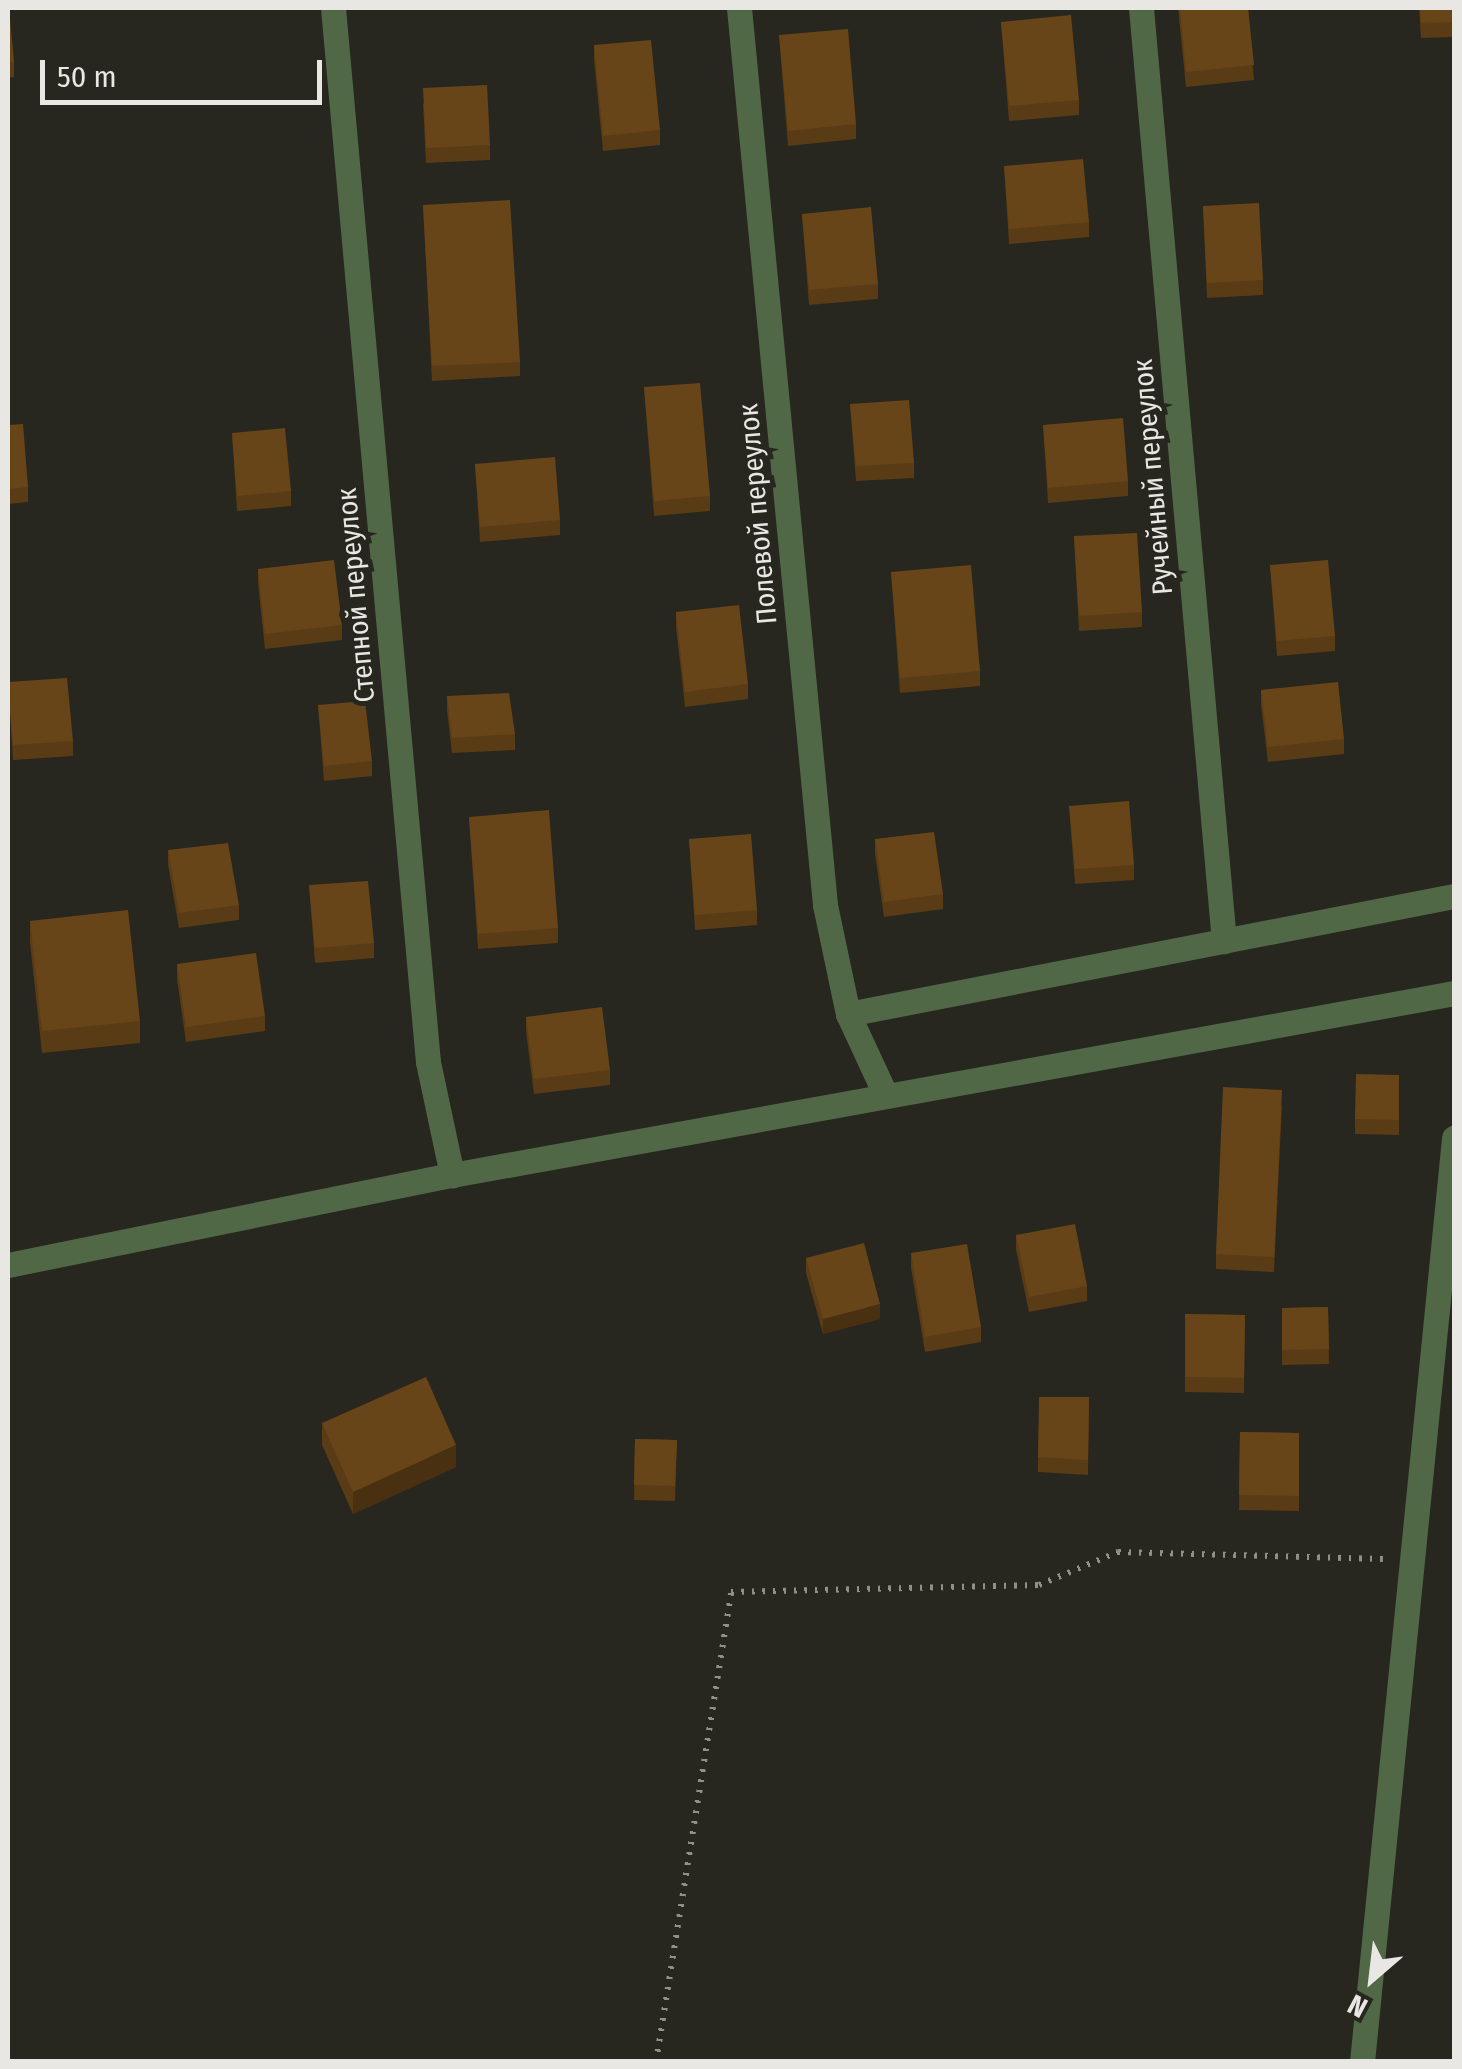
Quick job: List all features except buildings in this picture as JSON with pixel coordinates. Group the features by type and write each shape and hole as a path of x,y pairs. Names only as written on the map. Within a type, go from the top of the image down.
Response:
{"street":[{"name":"Степной переулок","path":"333,8 428,1062 452,1175"},
{"name":"Полевой переулок","path":"739,8 825,904 848,1014 886,1096"},
{"name":"Ручейный переулок","path":"1141,8 1224,940"},
{"path":"848,1014 1454,896"},
{"path":"8,1265 452,1175 1454,994"},
{"path":"1362,2062 1408,1560 1454,1138"}],"path":[{"path":"656,2062 732,1592 1039,1585 1118,1552 1408,1560"}]}
